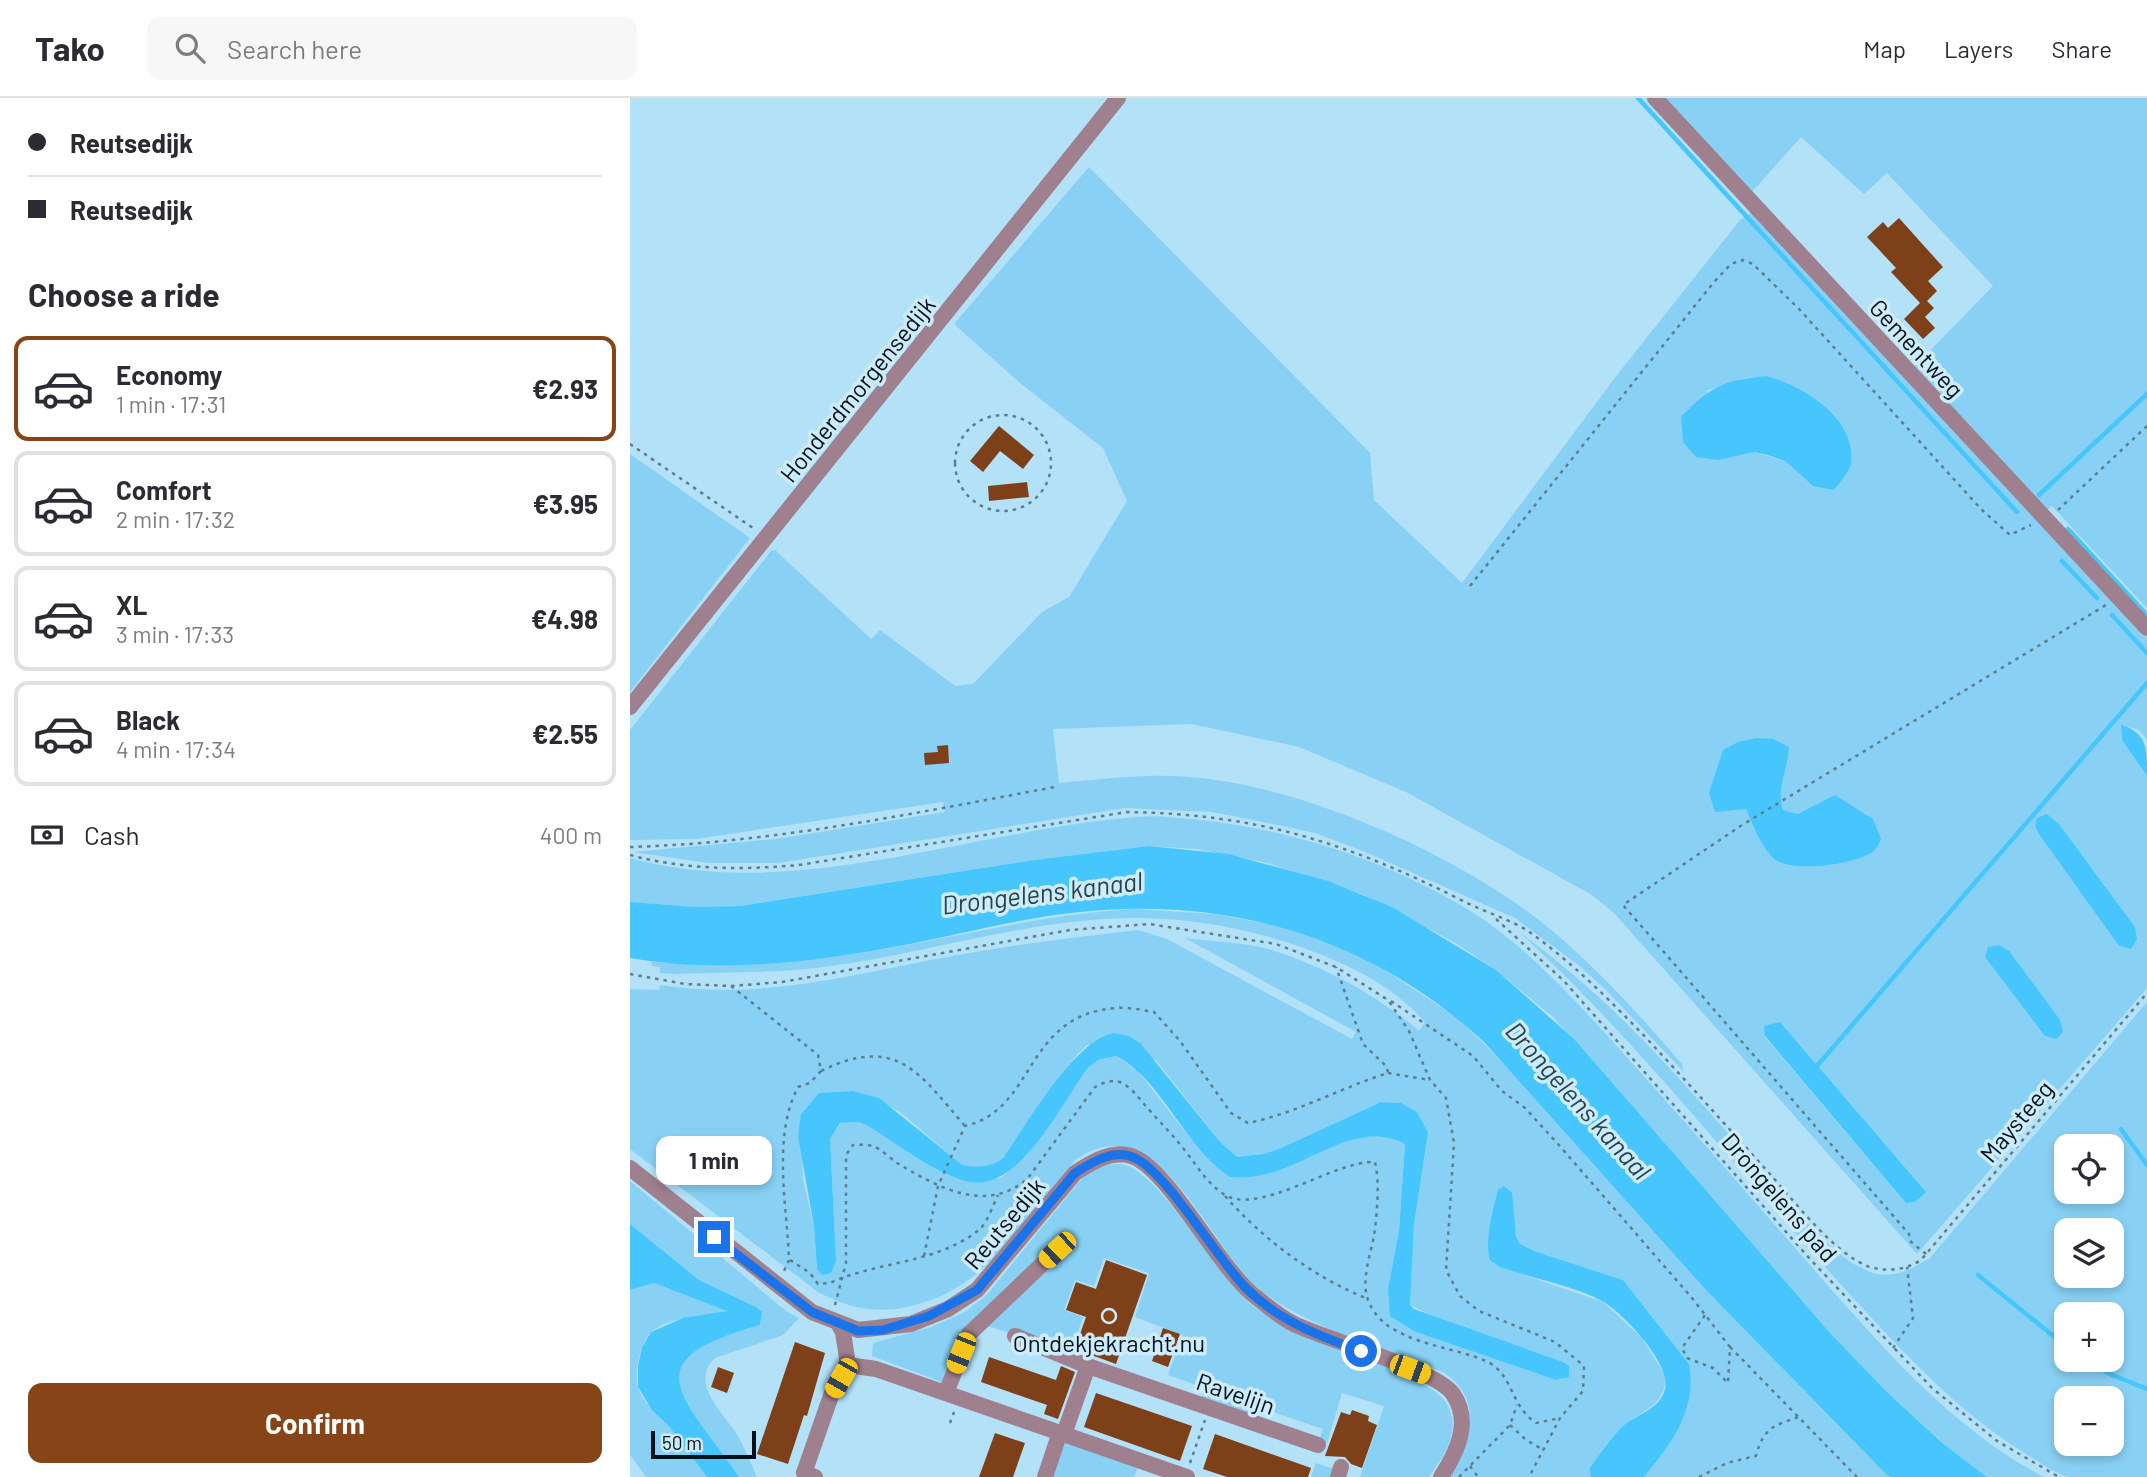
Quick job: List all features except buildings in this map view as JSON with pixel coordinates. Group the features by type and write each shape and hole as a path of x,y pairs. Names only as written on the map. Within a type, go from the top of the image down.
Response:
{"street":[{"name":"Honderdmorgensedijk","path":"630,707 1118,98"},
{"name":"Gementweg","path":"1655,98 2147,628"},
{"name":"Reutsedijk","path":"630,1168 777,1288 812,1312 858,1331 883,1330 911,1324 948,1308 977,1290 1075,1173 1095,1160 1116,1154 1133,1157 1153,1170 1223,1262 1270,1309 1292,1323 1337,1342 1434,1378 1453,1393 1462,1416 1461,1441 1441,1477"},
{"path":"946,1393 969,1334 1057,1250"},
{"path":"808,1476 833,1390 848,1365 844,1332 839,1325"},
{"name":"Ravelijn","path":"1015,1336 1088,1366 1318,1445"},
{"path":"848,1365 876,1370 946,1393 1186,1477"},
{"path":"1045,1477 1088,1366"}],"path":[{"path":"1470,586 1714,282 1731,264 1742,260 1753,264 1799,309 1981,509 2010,536 2053,514 2147,426"},
{"path":"999,415 1015,416 1035,427 1046,442 1051,457 1049,478 1043,490 1028,505 1009,512 990,510 972,502 958,481 954,465 959,443 965,433 974,424 999,415"},
{"path":"630,443 767,538"},
{"path":"1926,1254 1910,1241 1909,1234 1623,905 1742,825 2119,597"},
{"path":"630,848 719,842 1055,787"},
{"path":"630,855 690,866 760,869 1127,812 1174,813 1306,835 1367,855 1525,930 1573,967 1614,1005 1806,1214 1846,1252 1868,1266 1887,1270 1907,1267 1913,1318 1892,1348"},
{"name":"Drongelens pad","path":"1494,917 1564,981 1892,1348 1968,1420 2059,1477"},
{"path":"630,974 685,984 731,986 782,982 1007,940 1120,925 1187,929 1276,944 1336,967 1453,1040 1473,1056 1503,1091 1525,1108 1730,1347 1801,1416 1857,1477"},
{"path":"1336,967 1363,1044 1387,1067 1388,1073"},
{"path":"731,986 818,1055 821,1071"},
{"name":"Maysteeg","path":"1907,1267 1926,1254 2147,993"},
{"path":"1388,1000 1409,1031 1430,1080 1446,1098 1451,1116 1454,1143 1446,1270 1460,1296 1479,1311 1555,1342 1584,1366 1583,1391 1560,1418 1529,1477"},
{"path":"924,1256 938,1186 965,1126 991,1116 1004,1103 1051,1035 1071,1019 1118,1007 1154,1012 1180,1041 1231,1113 1248,1123 1273,1118 1358,1082 1388,1073 1430,1080"},
{"path":"965,1126 926,1080 883,1055 845,1059 821,1071 810,1083 798,1087 791,1101 784,1160 789,1259 810,1273 818,1284 924,1256 955,1244 982,1227 998,1195"},
{"path":"1224,1195 1247,1221 1307,1267 1332,1285 1368,1299"},
{"path":"839,1325 835,1307 843,1277"},
{"path":"1705,1315 1682,1348 1687,1358 1713,1368 1728,1383 1730,1347"},
{"path":"1459,1477 1510,1425 1517,1405"},
{"path":"1186,1477 1209,1408"},
{"path":"1699,1477 1727,1463 1756,1456 1762,1435 1774,1426 1801,1416"},
{"path":"1510,1425 1526,1440 1544,1450"},
{"path":"1470,1466 1478,1477"}],"shaded area":[{"path":"1665,98 2147,98 2147,608 2052,506 2047,510 1915,366 1993,286 1887,173 1864,194 1801,137 1752,192"},
{"path":"1089,167 1370,453 1374,500 1462,583 1617,375 1740,220 1751,213 2147,638 2147,740 2139,730 2121,724 2122,740 2147,776 2147,988 1917,1254 1614,913 1592,895 1406,792 1299,747 1192,724 1053,729 1059,783 1158,776 1231,782 1315,804 1357,820 1399,837 1476,877 1534,916 1580,955 1643,1020 1682,1064 1683,1071 1604,988 1577,964 1515,918 1363,851 1315,833 1249,819 1211,812 1125,808 778,863 708,863 633,852 776,839 945,812 943,802 696,839 630,840 630,730 771,551 780,549 776,551 871,639 880,630 955,686 973,684 1042,612 1069,597 1127,501 1103,448 1020,383 954,324","holes":["1766,376 1813,486 1785,461 1754,452 1706,391 1744,378","1789,747 1781,793 1783,810 1798,814 1835,796 1763,842 1746,809 1733,808","2059,824 2135,927 2136,939 2119,946 2035,826","1780,1022 1925,1191 1915,1202 1906,1203 1765,1037 1765,1026"]},
{"path":"630,454 750,538 630,692"},
{"path":"1153,816 1194,819 1275,832 1352,855 1427,887 1464,907 1511,940 1554,979 1594,1021 1903,1367 1983,1439 2044,1477 1987,1477 1942,1443 1888,1393 1830,1333 1553,1017 1496,970 1454,942 1362,894 1268,863 1196,849 1149,846 1034,860 740,906 696,907 630,902 630,858 694,870 760,873 825,868 1088,822"},
{"path":"1134,909 1215,914 1299,930 1369,960 1458,1018 1524,1084 1707,1291 1890,1477 1644,1477 1664,1452 1686,1411 1691,1381 1689,1364 1623,1280 1520,1244 1498,1190 1489,1246 1501,1267 1603,1302 1642,1338 1666,1377 1657,1401 1615,1435 1589,1469 1591,1477 1450,1477 1468,1435 1470,1421 1465,1395 1456,1383 1443,1372 1305,1318 1264,1293 1244,1273 1181,1188 1157,1165 1132,1149 1105,1147 1074,1161 1005,1247 965,1282 941,1296 915,1305 877,1310 842,1303 818,1292 630,1149 630,989 659,990 660,985 730,990 765,988 833,979 986,950 1138,930 1167,939 1352,1039 1356,1032 1185,938 1251,945 1292,957 1368,994 1419,1031 1425,1022 1386,988 1325,956 1254,933 1167,919 1109,919 1048,925 806,969 676,974 660,973 660,967 652,966 651,962 779,962 822,958 1094,912","holes":["1087,1045 1156,1060 1220,1142 1237,1157 1264,1154 1281,1148 1381,1102 1401,1103 1417,1112 1428,1134 1414,1224 1410,1305 1565,1379 1556,1380 1417,1332 1388,1300 1399,1231 1405,1144 1383,1137 1362,1138 1341,1143 1276,1171 1254,1177 1230,1177 1182,1128 1137,1070 1116,1056 1098,1060 1088,1068 1028,1153 1001,1178 968,1181 951,1175 868,1126 859,1122 841,1123 830,1138 836,1261 817,1269 814,1226 803,1180 801,1114 819,1093 853,1091 899,1111 961,1164 982,1166 1003,1158 1075,1057"]},
{"path":"1519,932 1582,982 1640,1037 1807,1223 1831,1246 1856,1265 1870,1272 1886,1275 1909,1269 1930,1258 2147,1002 2147,1477 2068,1477 2046,1467 1982,1424 1923,1372 1868,1314 1611,1023"},
{"path":"1121,1164 1137,1171 1154,1185 1222,1272 1253,1306 1298,1331 1389,1367 1435,1391 1447,1404 1453,1424 1449,1442 1429,1477 1360,1477 1384,1406 1342,1393 1327,1443 1319,1441 1323,1429 1252,1405 1247,1416 1201,1399 1205,1388 1168,1375 1183,1335 1135,1317 1149,1273 1104,1258 1094,1286 1075,1280 1064,1310 1083,1317 1071,1352 984,1325 947,1384 872,1356 873,1343 931,1327 963,1313 986,1296 1088,1171 1102,1165"},
{"path":"630,1181 786,1311 799,1318 783,1335 715,1358 705,1378 712,1398 738,1436 757,1477 739,1477 700,1424 680,1384 681,1367 694,1352 719,1339 760,1325 762,1313 756,1307 699,1280 630,1224"},
{"path":"654,1283 728,1311 678,1319 659,1326 647,1337 637,1367 638,1388 643,1399 673,1431 707,1477 646,1477 630,1455 630,1290"},
{"path":"1062,1440 1139,1465 1134,1477 1052,1477"},
{"path":"1316,1463 1334,1469 1332,1477 1311,1477"}],"water":[{"path":"1766,376 1780,380 1810,396 1836,418 1845,432 1851,447 1851,463 1834,490 1813,486 1785,461 1768,455 1754,452 1718,460 1696,457 1683,442 1681,417 1700,398 1728,383"},
{"path":"2121,724 2136,732 2144,743 2147,776 2122,740"},
{"path":"1756,738 1773,739 1789,747 1781,793 1783,810 1798,814 1835,795 1873,819 1881,839 1875,850 1863,857 1837,864 1792,865 1772,857 1757,834 1746,809 1715,812 1709,793 1723,750 1738,742"},
{"path":"2047,814 2059,824 2135,927 2137,939 2131,949 2119,946 2039,834 2035,826 2037,818"},
{"name":"Drongelens kanaal","path":"1149,846 1228,854 1328,881 1392,907 1496,970 1574,1039 1830,1333 1888,1393 1942,1443 1987,1477 1890,1477 1886,1474 1707,1291 1485,1043 1442,1007 1396,976 1348,952 1298,932 1245,919 1192,911 1136,909 1056,915 828,958 762,964 695,965 630,958 630,902 696,907 740,906 1034,860"},
{"path":"1999,945 2009,951 2060,1020 2063,1031 2057,1039 2045,1036 1985,957 1988,947"},
{"path":"1780,1022 1926,1192 1915,1202 1906,1203 1765,1036 1764,1026"},
{"path":"1113,1033 1129,1036 1141,1044 1220,1142 1237,1157 1264,1154 1281,1148 1381,1102 1401,1103 1417,1112 1428,1133 1414,1224 1410,1305 1414,1309 1563,1362 1569,1366 1569,1377 1556,1380 1416,1332 1390,1316 1388,1290 1399,1231 1405,1144 1384,1137 1362,1138 1342,1143 1277,1171 1254,1177 1230,1177 1214,1165 1200,1149 1146,1080 1132,1066 1116,1056 1098,1060 1088,1068 1051,1123 1020,1161 1003,1175 985,1182 966,1181 940,1171 859,1122 840,1123 830,1139 836,1261 831,1273 822,1275 817,1269 814,1226 798,1136 801,1114 819,1093 853,1091 879,1098 961,1164 988,1165 1003,1158 1052,1086 1082,1052"},
{"path":"1504,1186 1512,1193 1516,1236 1520,1244 1623,1280 1689,1364 1691,1381 1686,1411 1664,1452 1644,1477 1591,1477 1589,1469 1622,1427 1658,1402 1665,1389 1661,1366 1633,1327 1602,1301 1500,1267 1490,1260 1488,1244 1492,1216 1498,1190"},
{"path":"630,1224 699,1280 762,1312 760,1325 719,1339 694,1352 681,1367 680,1384 687,1402 739,1477 707,1477 668,1425 652,1410 638,1387 642,1347 651,1332 683,1318 727,1311 654,1283 630,1290"}],"waterway":[{"path":"1638,98 2017,512"},
{"path":"2039,495 2147,394"},
{"path":"2068,529 2147,615"},
{"path":"2062,561 2097,598"},
{"path":"2112,615 2147,653"},
{"path":"1817,1066 2147,683"},
{"path":"2121,1129 2147,1165"},
{"path":"1978,1275 2054,1336"},
{"path":"2107,1372 2147,1389"}],"place":[{"name":"Ontdekjekracht.nu","path":"1109,1316"}],"route":[{"path":"714,1237 777,1288 812,1312 858,1331 883,1330 911,1324 948,1308 977,1290 1000,1266 1075,1173 1095,1160 1116,1154 1133,1157 1153,1170 1223,1262 1246,1288 1270,1309 1292,1323 1361,1351"}]}
